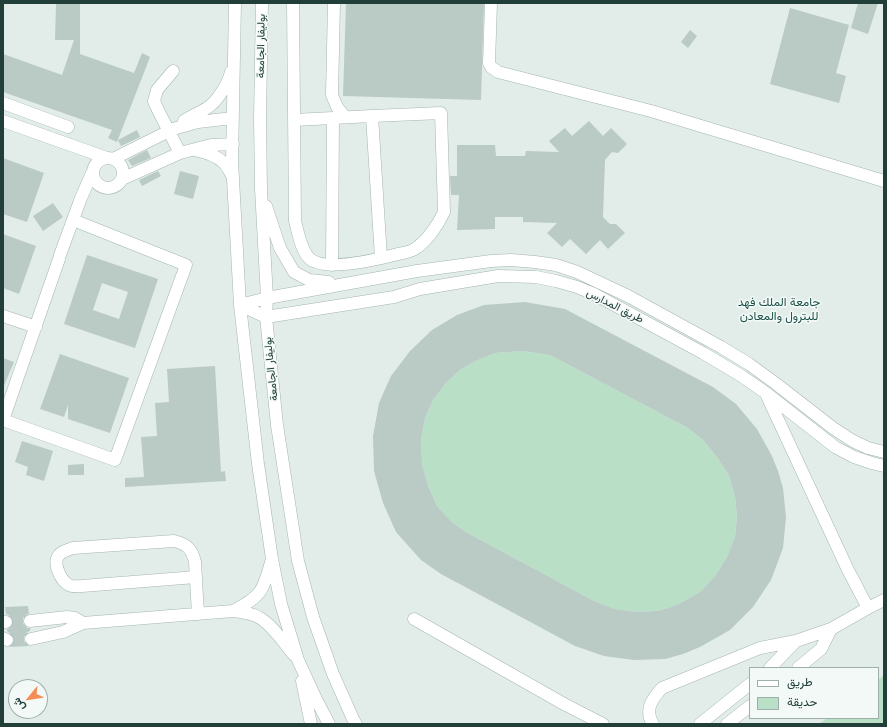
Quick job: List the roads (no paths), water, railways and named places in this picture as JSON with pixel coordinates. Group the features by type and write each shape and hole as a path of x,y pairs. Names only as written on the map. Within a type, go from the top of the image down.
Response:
{"street":[{"path":"235,3 233,177 240,305 258,464 272,559 281,604 298,660 311,724"},
{"name":"بوليفار الجامعة","path":"262,3 260,119 261,190 266,317 277,425 298,561 313,617 351,722"},
{"path":"293,3 294,120 295,221 304,252 310,259 317,263 332,265 347,264 413,250 423,243 439,222 444,212 441,114 294,120"},
{"path":"334,3 332,95 337,107 345,117"},
{"path":"491,3 489,63 491,67 498,72 651,111 884,181"},
{"path":"171,130 208,108 218,96 229,79 234,53"},
{"path":"173,71 157,90 154,101 171,130 180,153"},
{"path":"3,103 68,127"},
{"path":"372,116 381,258"},
{"path":"73,220 186,265 115,460 3,420 73,220 96,162 102,159 110,158 171,130 198,122 233,118"},
{"path":"332,265 333,118"},
{"path":"3,121 110,158 118,162 122,167 123,173 119,184 114,188 108,189 97,184 93,179 92,173"},
{"path":"122,179 180,153 211,145 233,144"},
{"path":"194,150 208,153 217,158 224,163 233,177"},
{"path":"81,198 103,188"},
{"path":"261,190 280,248 294,272 309,280 344,284"},
{"path":"413,250 420,289"},
{"path":"240,305 266,298 417,271 511,260 556,265 577,272 628,296 721,347 754,368 853,441 868,448 884,452"},
{"name":"طريق المدارس","path":"266,317 394,297 420,289 498,276 536,277 563,283 601,298 703,353 740,375 766,393 835,447 854,457 884,466"},
{"path":"240,305 266,317"},
{"path":"3,316 36,327"},
{"path":"766,393 848,570 868,608"},
{"path":"196,577 82,586 70,585 61,577 56,568 56,559 59,554 73,548 174,541 180,542 190,548 195,562 196,577 198,614"},
{"path":"233,611 252,601 263,588 272,559"},
{"path":"653,724 649,709 653,698 662,688 760,648 796,641 831,629 884,600"},
{"path":"31,639 63,632 83,623 233,611 245,612 260,618 268,624 298,660 329,724"},
{"path":"30,621 67,617 75,618 83,623"},
{"path":"414,618 603,724"},
{"path":"799,667 821,649 831,629"},
{"path":"771,667 796,641"},
{"path":"700,724 749,685"},
{"path":"727,724 749,707"}],"tunnel":[{"path":"6,622 30,621"},
{"path":"7,640 31,639"}],"district":[{"name":"جامعة الملك فهد للبترول والمعادن","path":"779,309"}]}
